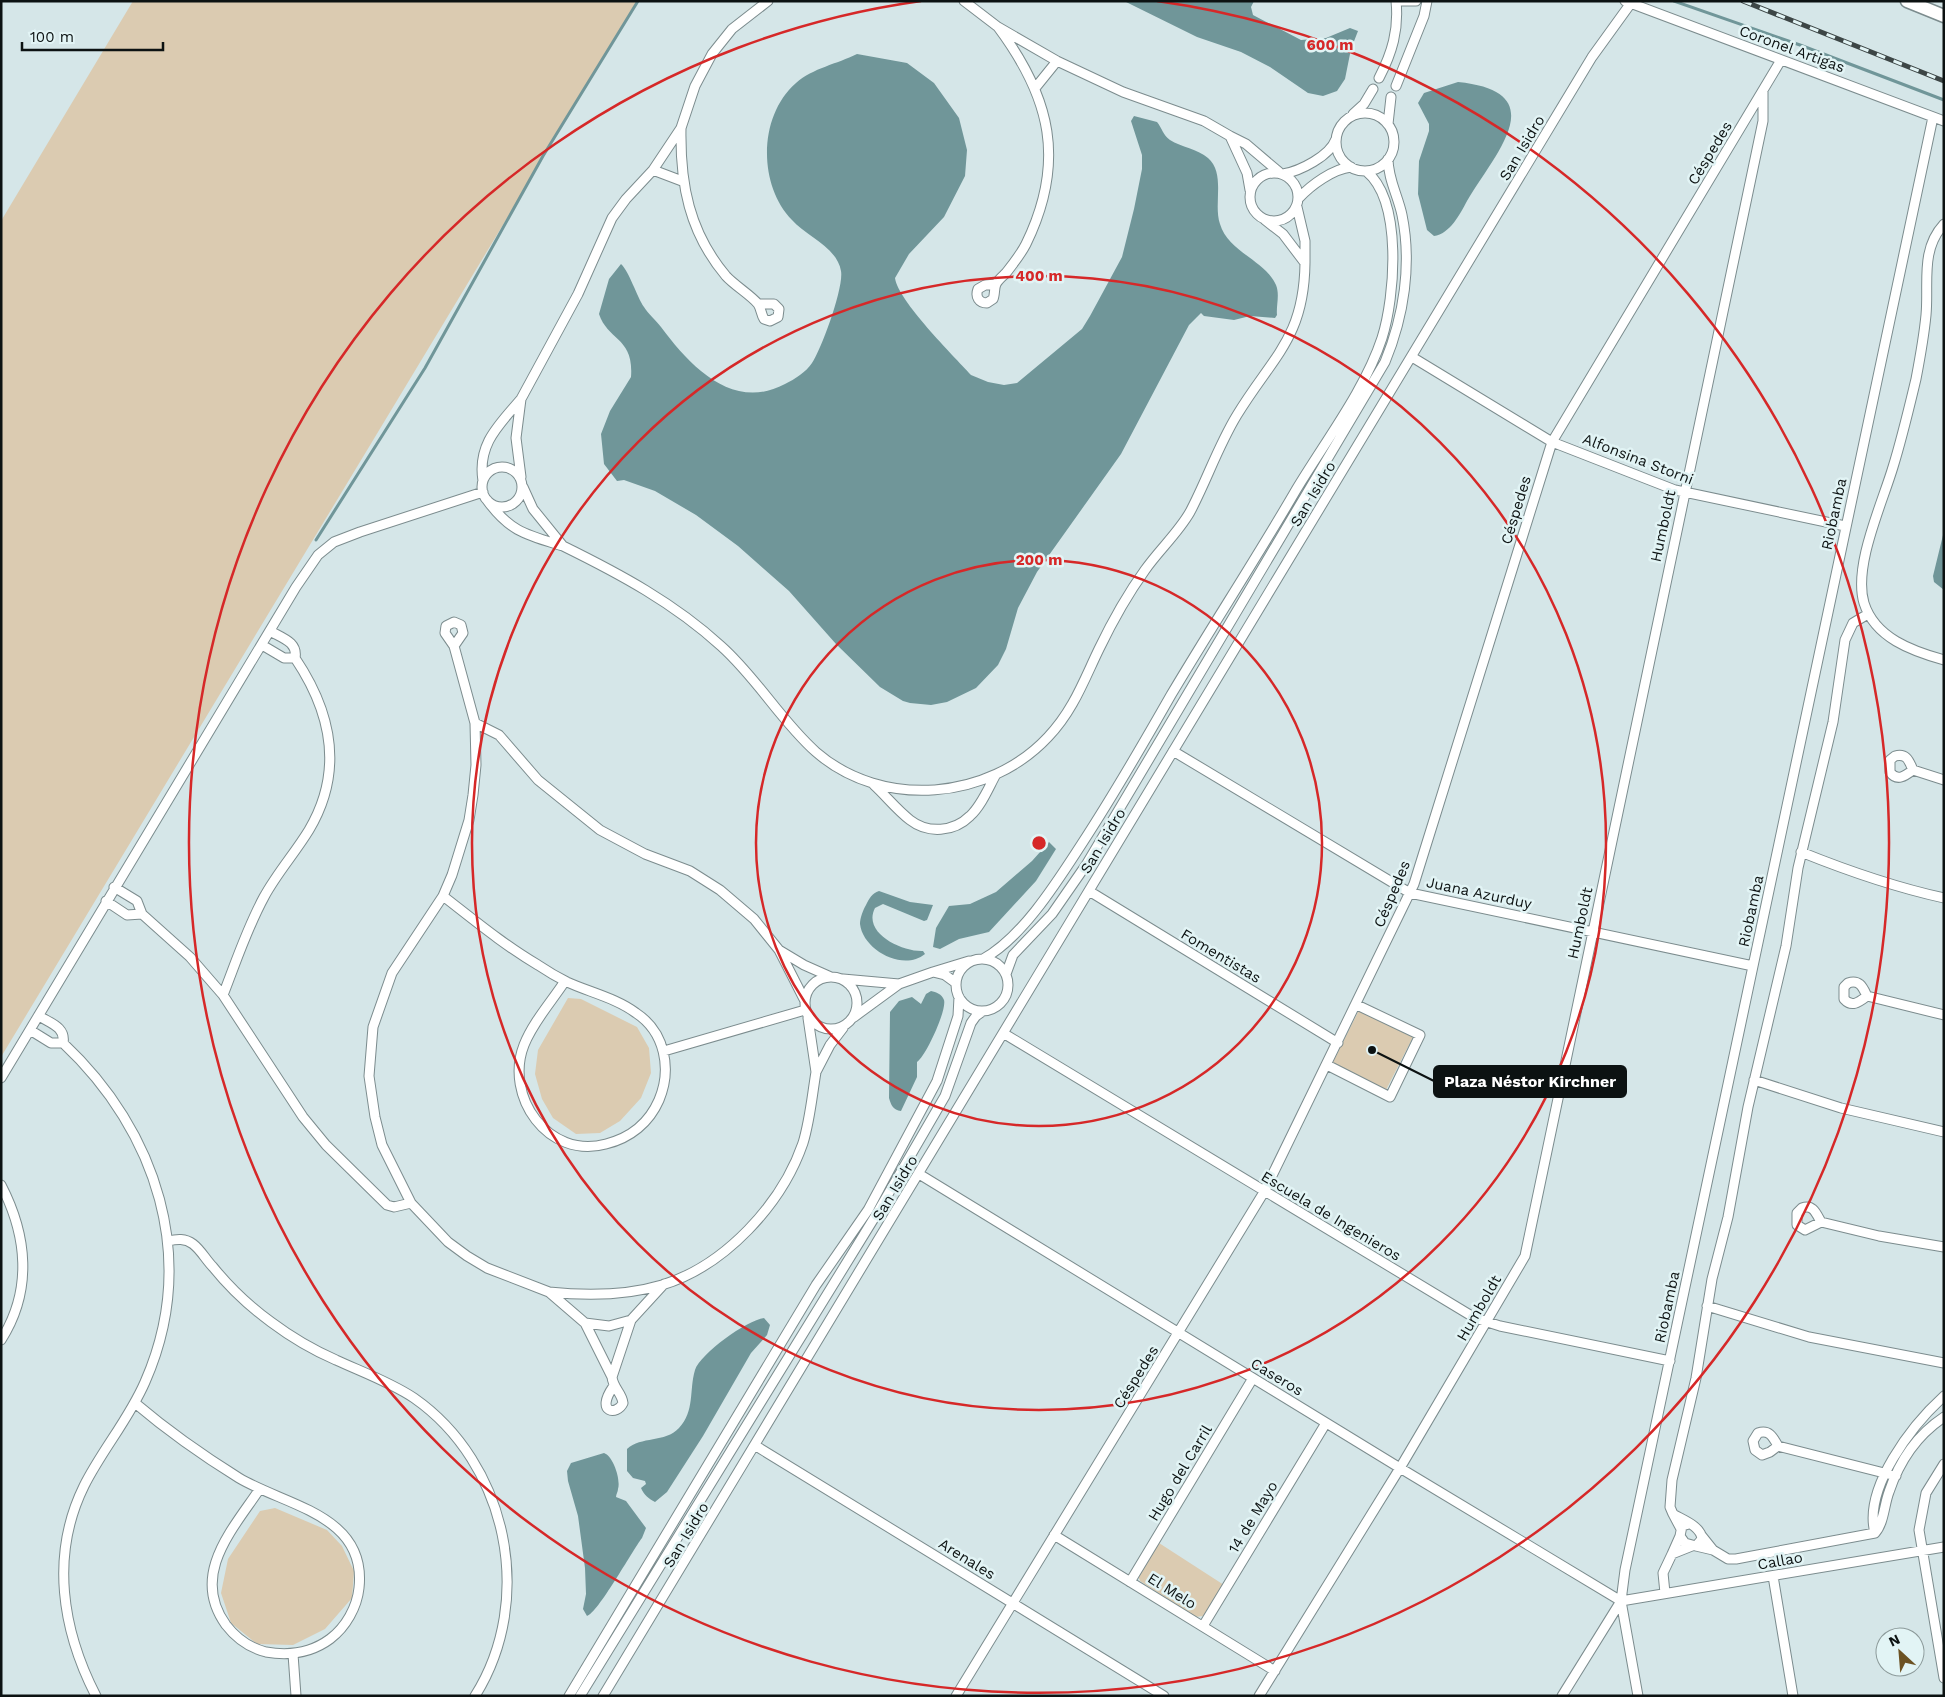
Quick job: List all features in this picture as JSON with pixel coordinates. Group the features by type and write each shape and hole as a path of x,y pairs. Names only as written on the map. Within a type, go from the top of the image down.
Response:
{"main road":[{"path":"1907,1 1944,16"}],"street":[{"path":"768,1 732,29 712,54 695,86 681,128 653,170 626,199 612,218 570,310 521,399 489,438 482,454 485,496 501,519 511,527 563,546 646,590 696,625 744,669 792,726 819,754 874,784 909,819 929,829 940,830 954,827 971,816 995,776"},
{"path":"874,784 923,790 942,789 995,776 1029,754 1062,721 1082,688 1112,623 1125,600 1190,511 1216,453 1238,414 1293,331 1302,305 1305,263 1304,241 1294,181 1281,173 1246,144 1204,121 1123,92 1057,61 998,27 964,1"},
{"path":"1378,78 1388,61 1396,34 1396,1"},
{"path":"1402,1 1416,1"},
{"path":"1396,86 1424,16 1427,1"},
{"name":"Coronel Artigas","path":"1628,2 1944,121"},
{"name":"San Isidro","path":"603,1696 756,1446 1592,57 1628,2"},
{"path":"996,284 1024,246 1034,225 1046,184 1048,143 1042,106 1036,87 1014,48 998,27"},
{"name":"Céspedes","path":"956,1696 1264,1192 1338,1044 1410,893 1552,442 1781,60"},
{"path":"1036,87 1057,61"},
{"path":"1388,61 1404,67"},
{"path":"1250,194 1255,182 1262,176 1292,172 1330,150 1339,128 1364,104 1374,89"},
{"name":"Humboldt","path":"1259,1696 1400,1468 1520,1265 1528,1244 1763,121 1763,92"},
{"path":"1388,124 1391,97"},
{"path":"580,1696 861,1230 945,1096 971,1023 976,1016 996,1007 1006,997 1008,988 1006,974 1013,955 1052,914 1081,873 1377,377 1399,325 1406,279 1405,234 1397,197 1388,172 1388,159 1393,149 1394,138 1388,124 1380,117 1370,113 1350,116"},
{"name":"Riobamba","path":"1562,1696 1621,1601 1624,1576 1933,117"},
{"path":"681,128 682,181 703,243 726,276 758,304"},
{"path":"1230,136 1248,173 1253,208 1283,234 1305,263"},
{"path":"1336,139 1339,155 1351,167"},
{"path":"1366,171 1376,168 1388,159"},
{"path":"569,1696 816,1285 861,1230 937,1081 958,1016 959,998 956,983 962,969 1002,946 1037,909 1056,884 1144,745 1172,694 1257,558 1368,373 1383,335 1388,311 1393,252 1386,206 1376,181 1366,171 1351,167 1342,169 1310,188 1284,219 1271,221 1263,218"},
{"path":"653,170 682,181"},
{"path":"1944,224 1931,247 1926,267 1926,316 1909,406 1898,449 1864,560 1861,587 1868,614 1887,635 1899,644 1944,660"},
{"name":"Alfonsina Storni","path":"1412,357 1552,442 1684,493 1845,526"},
{"path":"1368,373 1377,377"},
{"path":"521,399 516,438 523,487 534,509 563,546"},
{"path":"483,481 489,472 502,466 513,469 521,477"},
{"path":"485,496 496,506 508,507 517,501 523,487"},
{"path":"1,1078 114,887 296,587 318,555 334,542 360,532 485,496"},
{"path":"1257,558 1266,564"},
{"path":"1868,614 1853,623 1845,640 1833,722 1801,852 1776,993 1754,1080 1728,1217 1707,1306 1696,1378 1669,1496 1670,1507 1685,1543 1713,1550 1728,1559 1875,1533"},
{"path":"223,996 260,904 278,873 316,818 326,790 330,760 326,717 314,688 296,658 296,648 270,631"},
{"path":"278,654 277,645 285,640"},
{"path":"262,645 289,660 296,658"},
{"path":"454,646 475,723 476,765 469,820 461,850 443,896 392,973 379,1007 370,1052 371,1096 382,1145 411,1203 448,1242 467,1256 510,1278 549,1292 606,1295 664,1284 687,1274 723,1252 748,1230 785,1182 802,1144 816,1072 830,1044 852,1019 868,1004 899,984 933,972 978,960 996,963 1006,974"},
{"path":"475,723 499,735 538,780 600,830 645,854 690,872 720,890 754,919 779,950 806,1009 817,1026 826,1029 845,1026"},
{"path":"1144,745 1153,751"},
{"name":"Juana Azurduy","path":"1173,751 1410,893 1753,966"},
{"path":"1913,770 1944,780"},
{"path":"1801,852 1853,873 1944,898"},
{"path":"114,887 137,901 142,914 190,957 223,996 286,1094 326,1145 387,1205 394,1207 411,1203"},
{"name":"Fomentistas","path":"1089,891 1338,1044"},
{"path":"122,910 122,901 129,896"},
{"path":"443,896 503,943 565,981 636,1012 653,1031 664,1051 666,1074 661,1097 650,1116 634,1132 612,1143 590,1146 567,1142 547,1131 537,1123 524,1101 519,1086 520,1058 524,1044 565,981"},
{"path":"106,901 127,915 142,914"},
{"path":"779,950 817,971 836,978 852,987 856,996 857,1010 852,1019"},
{"path":"933,972 945,975 956,983"},
{"path":"816,1072 806,1009 814,984 836,978 899,984"},
{"path":"1867,996 1944,1015"},
{"path":"959,998 969,1008 983,1012"},
{"path":"1327,1065 1390,1097 1420,1035 1357,1005"},
{"path":"664,1051 806,1009"},
{"path":"39,1016 63,1033 63,1043 94,1073 128,1121 151,1170 168,1241 168,1284 162,1323 152,1362 135,1403 83,1486 72,1519 65,1554 64,1593 70,1636 78,1659 96,1696"},
{"path":"45,1039 45,1029 52,1024"},
{"path":"30,1030 57,1044 63,1043"},
{"name":"Escuela de Ingenieros","path":"1003,1033 1264,1192 1486,1322 1670,1361"},
{"path":"1754,1080 1841,1108 1944,1132"},
{"name":"Caseros","path":"920,1174 1621,1601"},
{"path":"1,1185 15,1213 20,1230 24,1265 18,1303 1,1340"},
{"path":"1821,1222 1879,1236 1944,1247"},
{"path":"168,1241 181,1239 193,1244 241,1297 271,1322 308,1346 383,1381 412,1397 439,1418 471,1457 486,1484 497,1513 506,1552 507,1569 506,1605 499,1641 475,1696"},
{"path":"549,1292 585,1324 612,1382 631,1320 664,1284"},
{"path":"1707,1306 1809,1337 1944,1363"},
{"path":"585,1324 609,1326 631,1320"},
{"name":"Hugo del Carril","path":"1130,1582 1253,1378"},
{"path":"1875,1533 1872,1523 1873,1512 1886,1473 1911,1432 1944,1396"},
{"path":"135,1403 202,1455 260,1490 330,1520 348,1539 358,1561 359,1593 345,1625 329,1640 305,1652 293,1654 262,1651 241,1640 224,1622 213,1595 212,1581 218,1552 260,1490"},
{"path":"1875,1533 1896,1476 1912,1448 1924,1433 1944,1418"},
{"name":"14 de Mayo","path":"1203,1626 1326,1423"},
{"name":"Arenales","path":"756,1446 1164,1696"},
{"path":"1778,1446 1896,1476"},
{"path":"1944,1464 1935,1475 1926,1493 1919,1530 1921,1551 1944,1678"},
{"path":"1674,1514 1701,1535 1713,1550"},
{"path":"1665,1593 1663,1573 1680,1532 1689,1524"},
{"name":"El Melo","path":"1054,1535 1275,1671"},
{"path":"1672,1554 1694,1546 1702,1539 1701,1535"},
{"name":"Callao","path":"1621,1601 1944,1547"},
{"path":"1773,1576 1793,1696"},
{"path":"1621,1601 1638,1696"},
{"path":"293,1654 296,1696"}],"shaded area":[{"path":"133,1 638,1 1,1057 1,221"},
{"path":"568,998 581,999 637,1027 649,1048 651,1073 641,1098 620,1121 600,1133 576,1134 553,1118 542,1099 535,1074 538,1050"},
{"path":"1359,1010 1413,1037 1386,1090 1332,1064"},
{"path":"275,1508 327,1530 342,1546 354,1571 352,1598 325,1629 293,1645 257,1644 231,1623 221,1593 228,1559 260,1511"},
{"path":"1159,1543 1224,1585 1203,1616 1195,1617 1140,1581 1138,1575"}],"water":[{"path":"1124,1 1254,1 1251,7 1253,15 1301,40 1326,38 1350,28 1358,31 1351,49 1345,79 1337,91 1323,96 1308,93 1270,67 1241,52 1197,37"},
{"path":"857,54 907,63 934,83 959,118 967,150 965,176 944,217 909,254 895,278 898,288 916,314 971,375 988,382 1004,385 1017,383 1082,329 1122,257 1134,209 1142,169 1142,155 1131,121 1134,116 1157,122 1170,140 1208,158 1213,165 1218,181 1218,216 1224,234 1238,249 1271,276 1278,292 1277,315 1275,318 1250,316 1234,320 1204,316 1201,313 1189,325 1121,454 1037,572 1018,608 1006,649 998,665 976,688 947,702 931,705 903,701 880,687 836,644 789,591 738,546 696,515 655,491 624,480 617,481 604,464 601,434 610,411 631,377 629,354 625,347 608,330 599,314 609,279 621,264 627,272 641,303 648,312 685,356 714,381 731,389 748,392 766,391 793,380 812,363 831,317 839,290 841,271 834,255 798,226 781,205 773,188 768,170 769,132 775,113 784,97 796,83 817,70"},
{"path":"1458,82 1487,88 1504,98 1511,111 1509,127 1502,145 1458,217 1445,232 1434,236 1427,230 1418,194 1419,161 1429,131 1429,124 1418,103 1424,93"},
{"path":"1944,531 1944,590 1934,582 1933,576"},
{"path":"1049,842 1056,849 1036,881 989,932 959,939 940,949 933,947 936,928 949,906 970,904 996,892 1032,861"},
{"path":"879,891 910,902 933,905 927,920 924,921 883,904 875,908 872,917 879,933 886,939 905,948 923,951 925,954 916,959 906,961 896,959 885,956 868,942 860,924 861,919 870,898"},
{"path":"931,991 942,996 944,1000 942,1013 930,1042 917,1062 917,1077 901,1111 896,1110 889,1098 890,1012 899,1001 912,997 921,1004 926,994"},
{"path":"764,1318 770,1325 767,1335 751,1353 703,1436 667,1492 655,1502 653,1501 645,1495 641,1488 646,1484 645,1481 633,1478 627,1471 627,1449 639,1442 667,1436 679,1428 690,1407 693,1378 699,1363 715,1347 736,1331 756,1320"},
{"path":"604,1453 610,1458 617,1474 619,1485 616,1497 626,1501 646,1528 642,1538 607,1593 587,1616 583,1609 586,1594 585,1568 578,1516 567,1471 571,1463"}],"waterway":[{"path":"316,540 425,368 543,156 638,1"},
{"path":"1674,1 1800,45 1944,100"}],"railway":[{"path":"1743,1 1944,81"}],"place":[{"name":"Plaza Néstor Kirchner","path":"1372,1050"}]}
